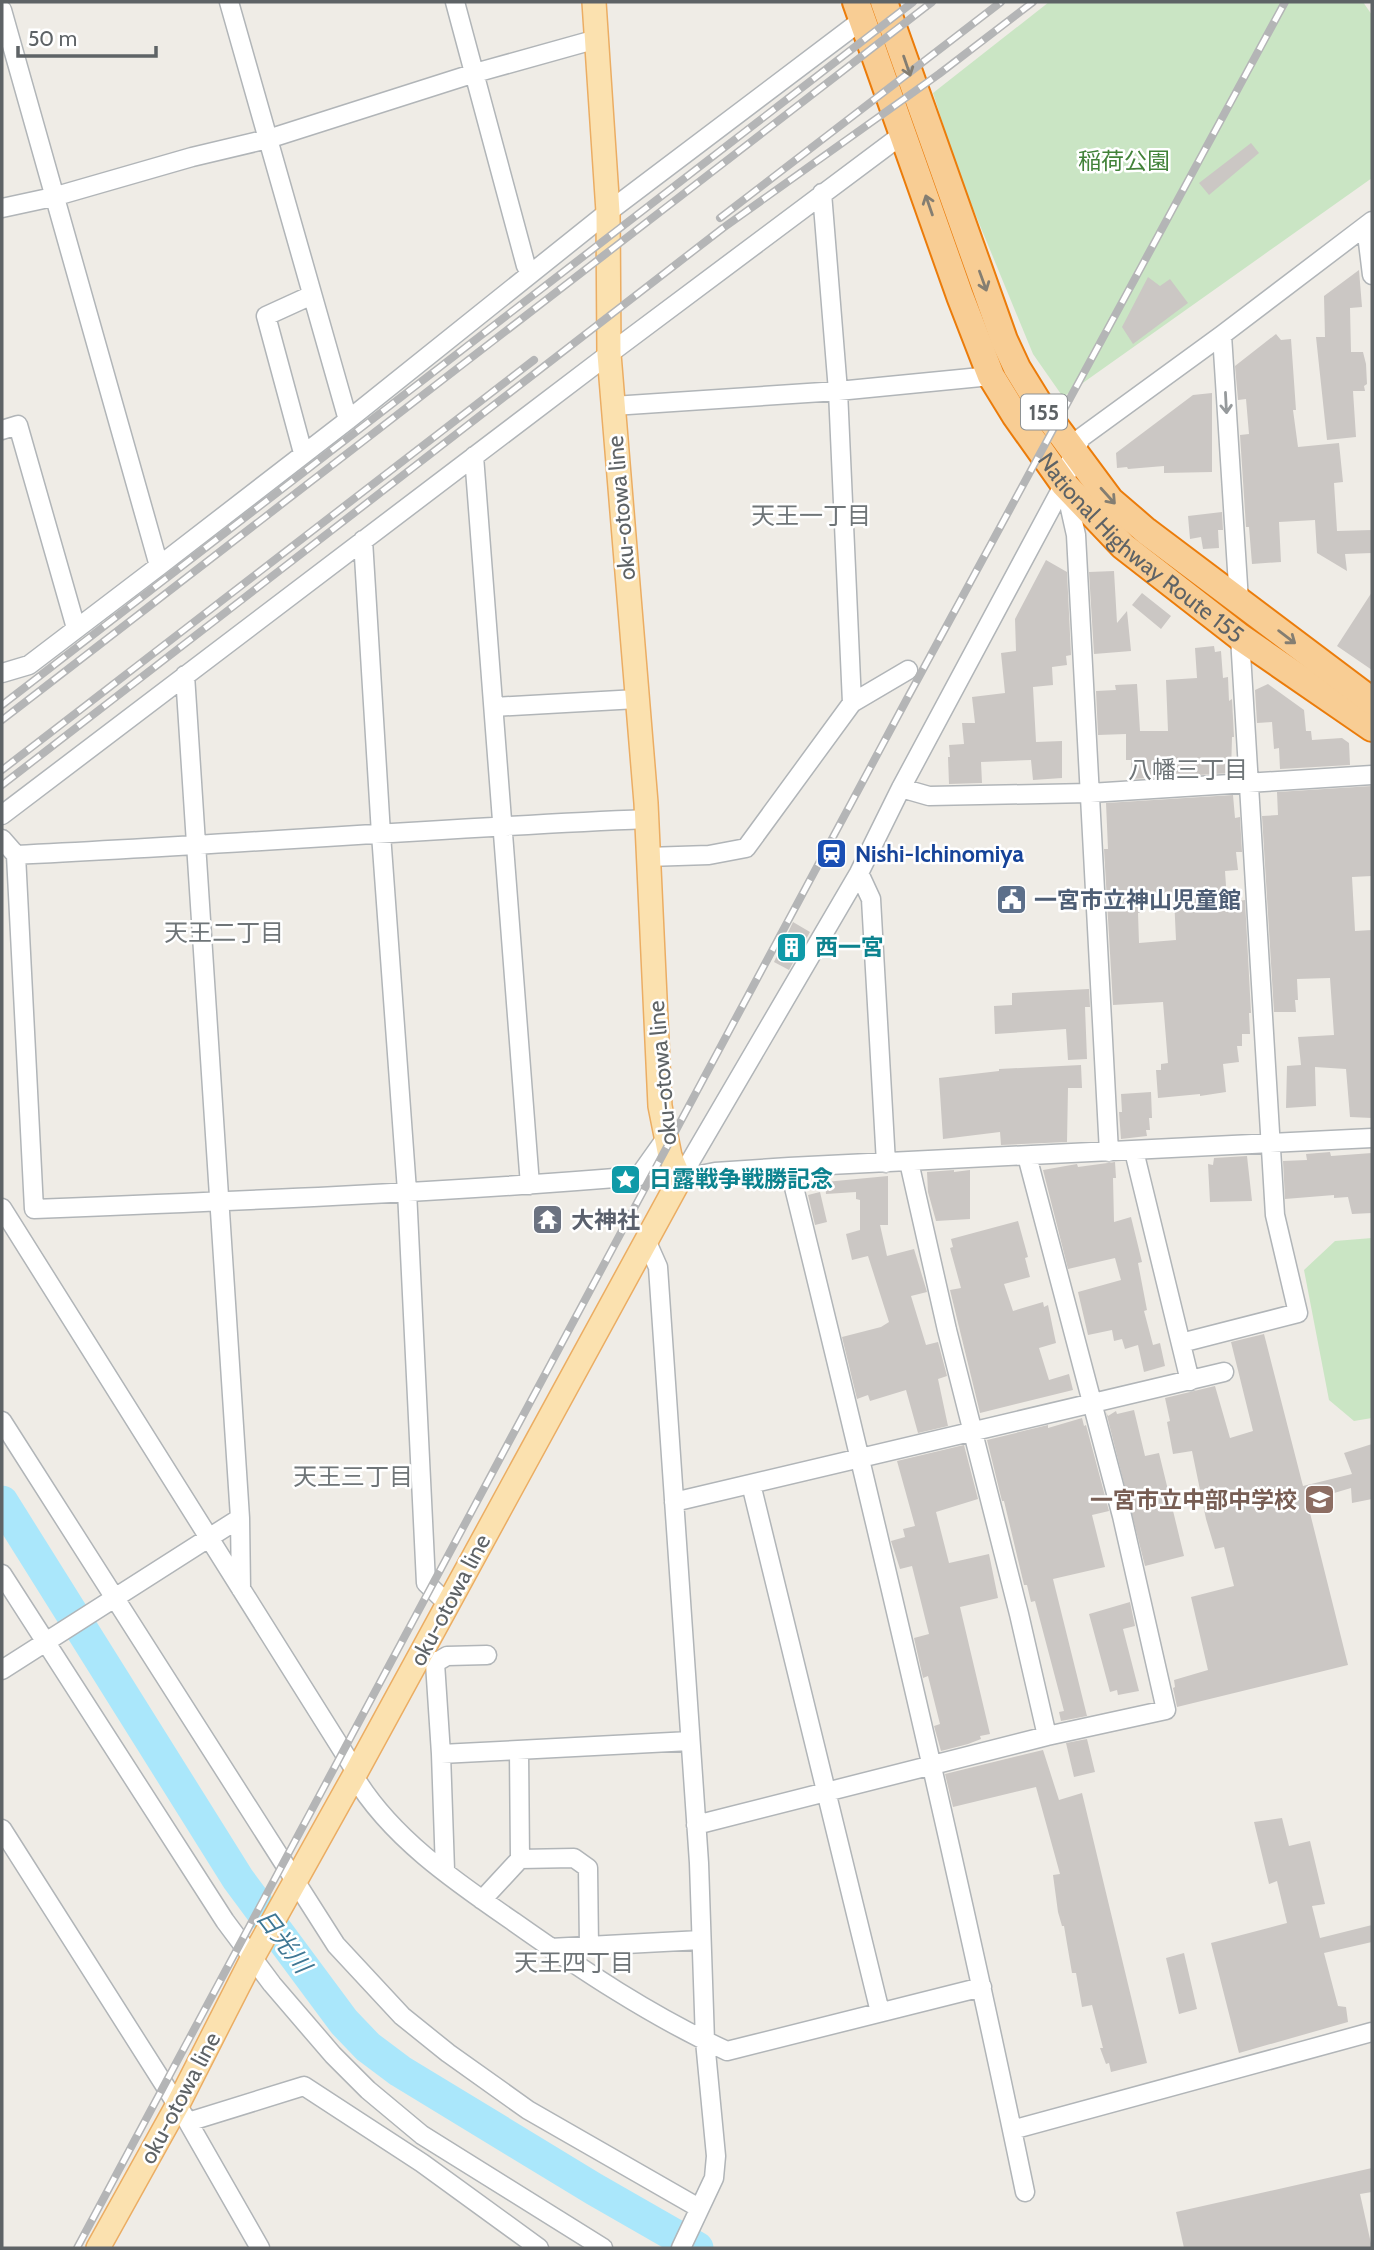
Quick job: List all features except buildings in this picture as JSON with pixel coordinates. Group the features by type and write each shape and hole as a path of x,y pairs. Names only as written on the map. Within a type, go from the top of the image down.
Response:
{"highway":[{"name":"National Highway Route 155","path":"884,2 1004,340 1017,368 1041,407 1110,500 1146,531 1372,701"},
{"name":"National Highway Route 155","path":"859,11 991,376 1064,485 1123,547 1240,637 1372,728"}],"main road":[{"name":"oku-otowa line","path":"98,2248 183,2114 254,1955 355,1774 428,1658 448,1604 680,1179 670,1156 660,1106 646,819 609,354 607,212 594,2"}],"street":[{"path":"229,2 348,420"},
{"path":"455,2 526,267 534,271"},
{"path":"2,10 159,566"},
{"path":"2,673 29,665 159,566 348,420 859,11"},
{"path":"2,208 53,197 192,157 268,139 475,73 597,39"},
{"path":"2,815 903,134"},
{"path":"822,193 838,391 852,703"},
{"path":"1369,224 1372,275"},
{"path":"680,1179 859,873 901,788 1064,485 1073,452 1082,437 1369,224"},
{"path":"303,453 266,316 312,295"},
{"path":"1222,335 1238,601"},
{"path":"613,406 838,391 991,376"},
{"path":"2,430 18,425 76,628"},
{"path":"474,456 530,1185"},
{"path":"1064,485 1076,535 1109,1152"},
{"path":"363,540 407,1191 426,1583 448,1604"},
{"path":"1181,1343 1298,1313 1275,1215 1240,637"},
{"path":"647,858 709,855 746,848 852,703 908,670"},
{"path":"185,675 240,1518 241,1589"},
{"path":"494,707 637,699"},
{"path":"901,788 929,796 1090,793 1372,775"},
{"path":"16,855 195,847 504,825 646,819"},
{"path":"2,839 16,855 34,1209"},
{"path":"859,873 871,900 886,1163"},
{"path":"7,1229 34,1209 530,1185 639,1176 666,1138"},
{"path":"680,1179 715,1172 789,1167 1372,1138"},
{"path":"1134,1151 1190,1381"},
{"path":"696,1825 1047,1736 1166,1710 1122,1516 1027,1156"},
{"path":"909,1162 1047,1736"},
{"path":"789,1167 933,1766 1025,2192"},
{"path":"2,1208 7,1229 241,1589 355,1774 380,1812 414,1846 482,1900 604,1985 727,2051 982,1987"},
{"path":"646,1240 659,1267 696,1825 705,2041 716,2156 714,2178 681,2248"},
{"path":"674,1502 1224,1372"},
{"path":"2,1421 112,1599 336,1945 402,2016 448,2053 528,2110 697,2213"},
{"path":"751,1484 880,2012"},
{"path":"2,1670 240,1518"},
{"path":"2,1574 49,1639 225,1921 254,1955 272,1984 333,2055 368,2090 422,2135 603,2248"},
{"path":"445,1870 441,1754 428,1658 488,1655"},
{"path":"441,1754 690,1741"},
{"path":"482,1900 520,1859 520,1751"},
{"path":"2,1829 183,2114 260,2248"},
{"path":"520,1859 574,1858 588,1868 589,1947"},
{"path":"550,1948 701,1940"},
{"path":"1012,2130 1372,2032"},
{"path":"183,2114 304,2085 422,2163 539,2248"}],"green space":[{"name":"稲荷公園","path":"1049,2 1363,2 1372,15 1372,178 1063,397 1033,354 960,177 933,93"},
{"path":"1372,1238 1372,1418 1354,1421 1329,1400 1304,1270 1335,1241"}],"waterway":[{"name":"日光川","path":"2,1502 238,1879 344,2022 368,2047 400,2071 697,2248"}],"railway":[{"path":"2,705 913,2"},
{"path":"2,720 932,2"},
{"path":"720,218 1001,2"},
{"path":"2,785 723,228 939,74 1033,2"},
{"path":"77,2248 908,697 1285,2"},
{"path":"2,770 534,360"}],"place":[{"name":"Nishi-Ichinomiya","path":"832,854"},
{"name":"一宮市立神山児童館","path":"1011,900"},
{"name":"西一宮","path":"792,947"},
{"name":"日露戦争戦勝記念","path":"626,1179"},
{"name":"大神社","path":"548,1220"},
{"name":"一宮市立中部中学校","path":"1320,1500"}],"district":[{"name":"天王一丁目","path":"811,515"},
{"name":"八幡三丁目","path":"1188,769"},
{"name":"天王二丁目","path":"224,932"},
{"name":"天王三丁目","path":"353,1476"},
{"name":"天王四丁目","path":"574,1962"}]}
